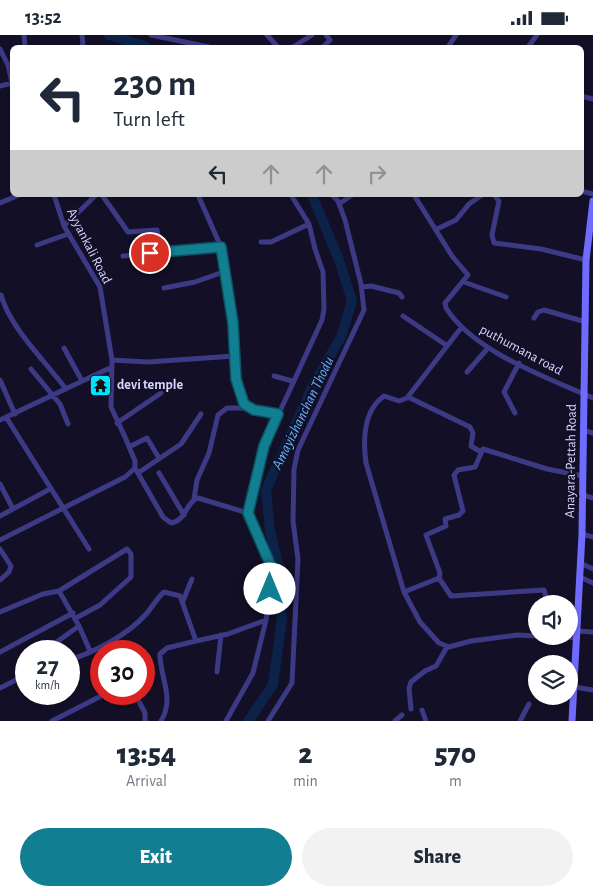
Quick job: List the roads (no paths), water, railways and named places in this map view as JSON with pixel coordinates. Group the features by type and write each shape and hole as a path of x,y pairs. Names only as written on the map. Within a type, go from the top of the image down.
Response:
{"main road":[{"name":"Anayara-Pettah Road","path":"578,613 582,534 582,430 585,394 586,322 590,299 590,273 586,260 593,205"},
{"name":"Anayara-Pettah Road","path":"573,705 573,721"}],"street":[{"path":"151,35 197,45"},
{"path":"267,35 276,45"},
{"path":"296,45 312,35"},
{"path":"325,45 330,40 326,35"},
{"path":"0,49 10,74"},
{"path":"0,203 14,197"},
{"name":"Ayyankali Road","path":"55,197 68,235 100,287 112,359 111,407 117,423 129,447 137,470 163,517 171,523 177,522 184,515"},
{"path":"64,226 94,197"},
{"path":"103,197 128,231 157,230 159,240"},
{"path":"199,197 221,247 233,323 236,379 244,404 248,408"},
{"path":"226,721 253,673 266,620 271,566 248,513 264,446 292,381 322,320 324,309 323,272 309,224 292,197"},
{"path":"268,721 292,683 298,559 293,521 294,469 298,450 364,310 362,287 339,204 334,197"},
{"path":"339,204 349,197"},
{"path":"415,197 437,229 452,256 468,275 464,282 506,297"},
{"path":"437,229 456,220 469,204 479,197"},
{"path":"496,197 500,201 492,235 494,243 541,249 586,260"},
{"path":"261,241 271,242 309,224"},
{"path":"37,245 68,235"},
{"path":"123,256 221,247"},
{"path":"164,288 195,282 226,271"},
{"name":"puthumana road","path":"464,282 445,303 450,314 461,328 488,347 593,398"},
{"path":"362,287 371,286 399,293 402,297"},
{"path":"1,295 4,306 18,327 66,389"},
{"path":"534,318 538,311 544,310 586,322"},
{"path":"403,316 446,345"},
{"path":"461,328 446,345 408,397 399,401 384,396 374,406 367,418 364,451 377,505 394,551 404,592 420,622 439,643 447,647 471,641 509,636 528,636"},
{"path":"467,372 488,347"},
{"path":"64,348 82,381"},
{"path":"112,359 148,362 234,356"},
{"path":"515,413 504,392 519,363"},
{"path":"0,420 112,367"},
{"path":"31,369 60,404 68,424"},
{"path":"274,376 292,381"},
{"path":"0,379 14,414"},
{"path":"117,423 161,393"},
{"path":"408,397 470,427 473,433 471,446 481,452"},
{"path":"160,473 184,515 194,499 197,480 209,453 220,411 227,408 248,408 278,414"},
{"path":"0,540 160,458 181,444 200,414"},
{"path":"6,417 89,549"},
{"path":"582,430 593,433"},
{"path":"129,447 147,438 160,458"},
{"path":"546,595 544,589 451,596 439,578 440,573 426,535 446,526 446,519 459,515 463,511 454,475 458,470 475,467 481,452 486,449 547,469 583,476"},
{"path":"0,484 13,509"},
{"path":"0,516 50,489"},
{"path":"583,495 593,498"},
{"path":"194,499 202,498 248,513"},
{"path":"582,534 593,537"},
{"path":"0,549 12,566 9,572 0,580"},
{"path":"0,612 43,594 59,591 127,549 131,554 132,577 100,605 0,652"},
{"path":"580,563 593,569"},
{"path":"580,577 593,583"},
{"path":"404,592 439,578"},
{"path":"183,601 192,579"},
{"path":"59,591 74,616 90,651 80,655"},
{"path":"113,640 146,614 164,592 175,594 183,601 196,641"},
{"path":"161,721 168,706 168,693 160,654 167,648 221,635 266,620"},
{"path":"59,640 79,626"},
{"path":"578,634 593,632"},
{"path":"217,672 221,635"},
{"path":"412,709 409,688 411,682 425,671 436,666 442,659 447,647"},
{"path":"0,688 15,679"},
{"path":"578,688 593,690"},
{"path":"52,721 90,702"},
{"path":"141,705 145,713 145,721"},
{"path":"520,721 528,705"},
{"path":"422,710 426,721"},
{"path":"395,721 402,715"}],"waterway":[{"name":"Amayizhanchan Thodu","path":"109,35 141,45"},
{"name":"Amayizhanchan Thodu","path":"248,721 273,685 282,618 279,568 270,531 266,490 313,385 341,337 352,301 339,260 313,197"}],"place":[{"name":"devi temple","path":"101,385"}]}
